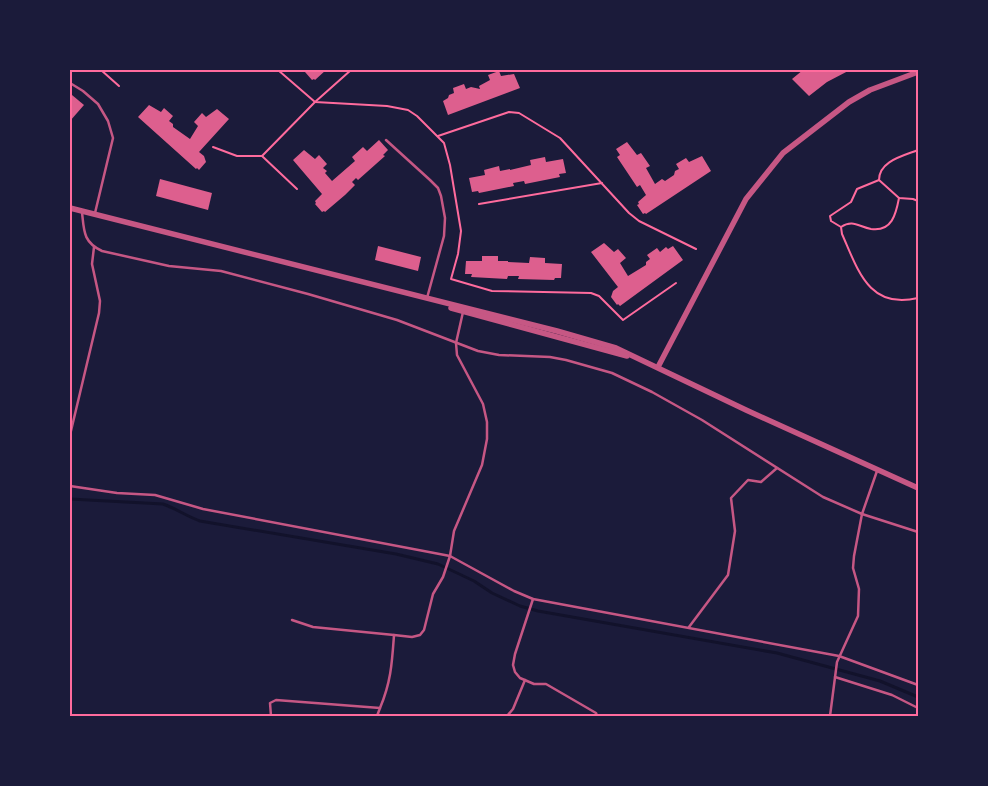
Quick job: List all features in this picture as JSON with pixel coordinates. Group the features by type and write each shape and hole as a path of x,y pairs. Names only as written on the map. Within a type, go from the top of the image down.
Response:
{"street":[{"path":"658,366 746,199 783,153 849,102 870,90 918,72"},
{"path":"70,208 510,319 616,348 918,488"},
{"path":"426,299 463,312 658,366"}],"lane":[{"path":"70,83 83,90 98,104 108,120 113,138 95,214"},
{"path":"386,140 438,188 441,196 445,218 444,236 426,299"},
{"path":"81,210 86,237 94,247 102,251 169,266 221,271 308,294 397,320 456,344 490,354 537,356 566,360 612,373 652,392 702,420 823,497 862,514 918,532"},
{"path":"70,435 99,313 100,301 92,264 94,247"},
{"path":"292,620 313,627 412,637 420,635 424,630 434,594 443,577 450,556 454,531 482,465 488,439 483,404 456,355 456,344 463,312"},
{"path":"688,627 728,575 736,531 731,498 748,480 762,482 777,468"},
{"path":"830,716 837,662 856,622 859,609 859,589 853,568 862,514 878,471"},
{"path":"70,486 117,493 155,495 211,510 450,556 514,591 533,599 839,656 918,685"},
{"path":"533,599 515,654 514,672 520,678 534,684 546,684 596,713 597,716"},
{"path":"377,716 388,688 394,635"},
{"path":"835,677 892,695 918,708"},
{"path":"507,716 513,709 524,680"},
{"path":"271,716 270,702 276,700 380,708"}],"path":[{"path":"100,70 118,86"},
{"path":"262,156 315,102 351,70"},
{"path":"438,136 509,112 519,113 560,138 629,213 640,221 696,249"},
{"path":"212,147 237,156 262,156 297,189"},
{"path":"879,180 881,168 897,158 918,150"},
{"path":"879,180 899,198 918,201"},
{"path":"841,227 831,221 830,216 851,202 857,189 879,180"},
{"path":"479,204 602,183"},
{"path":"841,227 853,222 872,229 886,227 896,216 899,198"},
{"path":"841,227 842,234 859,272 872,290 883,298 907,301 918,298"},
{"path":"451,279 492,291 591,293 599,296 623,320 676,282"}],"building":[{"path":"307,70 326,70 315,80 312,80 305,72"},
{"path":"803,70 850,70 827,82 809,96 792,79"},
{"path":"499,71 501,76 514,74 520,88 448,115 443,101 454,93 453,88 464,84 466,89 471,87 480,89 479,86 490,80 488,75"},
{"path":"72,95 84,105 70,121 70,97"},
{"path":"149,105 161,112 164,108 173,116 169,121 173,124 173,127 190,139 198,126 194,122 202,113 206,117 217,109 229,119 199,152 204,156 206,162 199,170 138,117"},
{"path":"379,140 388,150 383,155 385,156 358,180 356,178 352,182 355,185 345,195 325,212 322,212 315,204 315,201 322,194 293,160 304,150 315,159 319,155 327,164 323,168 327,171 325,173 332,181 355,161 352,157 363,147 367,151"},
{"path":"627,142 637,155 641,153 650,166 646,168 655,184 662,179 665,181 674,175 675,171 679,169 676,164 686,158 689,162 702,156 711,171 646,214 643,214 637,205 646,195 640,185 637,187 617,157 620,155 616,149"},
{"path":"545,157 546,162 563,159 566,173 559,174 560,177 525,184 524,181 513,183 514,186 479,193 478,191 472,192 469,178 485,175 484,170 499,166 500,171 510,170 531,165 530,160"},
{"path":"160,179 212,193 208,210 156,196"},
{"path":"604,243 614,252 618,249 626,258 620,263 628,276 646,265 646,262 650,259 647,255 657,248 660,252 666,247 668,249 673,246 683,260 620,306 611,297 613,291 618,287 591,252"},
{"path":"378,246 421,257 418,271 375,260"},
{"path":"482,256 498,256 498,261 529,263 530,257 545,258 545,263 562,264 561,278 555,278 554,280 518,279 519,276 508,276 507,279 471,277 472,274 465,274 466,261 482,261"}],"waterway":[{"path":"70,499 163,504 200,521 396,554 438,564 474,581 492,593 520,606 538,611 777,653 880,681 918,697"}]}
